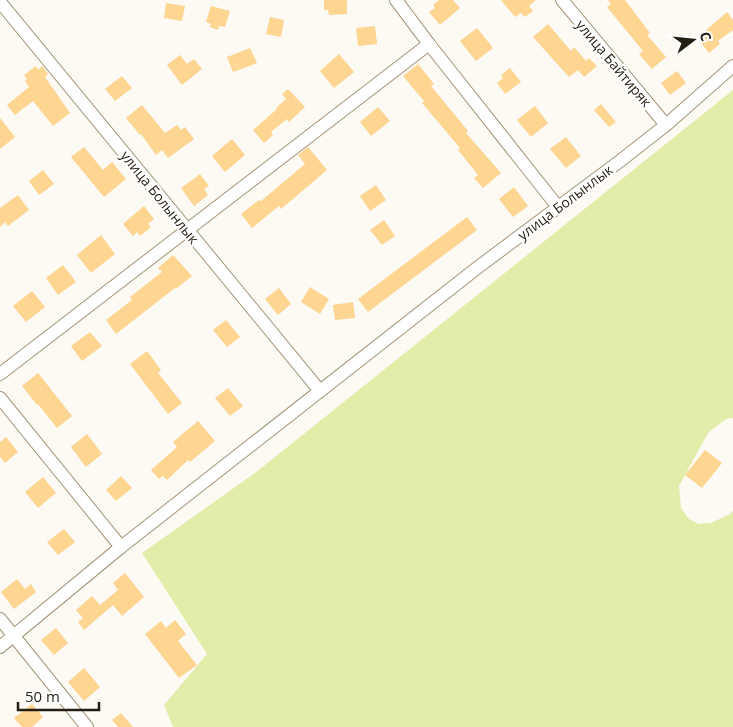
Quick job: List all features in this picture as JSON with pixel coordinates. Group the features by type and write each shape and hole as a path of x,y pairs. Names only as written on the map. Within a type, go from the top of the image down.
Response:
{"street":[{"path":"396,0 558,207"},
{"name":"улица Байтиряк","path":"562,0 666,125"},
{"name":"улица Болынлык","path":"0,2 320,391"},
{"path":"0,374 429,44"},
{"name":"улица Болынлык","path":"0,647 121,548 320,391 477,268 666,125 733,66"},
{"path":"0,398 121,548"},
{"path":"0,619 87,727"}],"green space":[{"path":"733,90 733,418 726,419 708,433 679,486 681,508 689,519 699,524 711,523 733,511 733,727 173,727 164,705 207,654 142,553 255,473"}],"building":[{"path":"324,0 347,0 347,14 329,15 328,10 324,10"},
{"path":"439,0 453,0 460,8 440,25 429,12 435,8 433,5"},
{"path":"501,0 536,0 529,6 533,11 525,17 521,13 515,17"},
{"path":"608,0 625,0 650,33 647,35 666,57 652,69 639,54 643,51 607,7 611,4"},
{"path":"166,3 185,6 182,21 164,18"},
{"path":"211,6 230,11 225,27 219,26 218,30 210,27 211,24 206,22"},
{"path":"727,12 733,20 733,30 718,41 720,44 709,53 697,38"},
{"path":"270,17 284,20 281,37 266,34"},
{"path":"548,24 571,51 574,47 586,61 589,58 597,66 584,77 578,70 569,77 533,37"},
{"path":"375,26 377,44 358,46 356,28"},
{"path":"477,28 493,48 476,61 460,41"},
{"path":"250,48 257,63 233,72 227,57"},
{"path":"339,54 354,72 334,88 320,71"},
{"path":"180,55 187,64 194,59 202,69 182,85 167,65"},
{"path":"418,64 434,84 431,86 468,131 466,133 501,173 483,188 474,178 478,175 458,150 460,148 422,103 424,101 403,76"},
{"path":"36,66 38,70 42,66 48,74 45,77 70,113 53,126 33,101 15,115 7,105 29,87 24,75"},
{"path":"510,68 521,82 505,94 497,83 503,78 501,75"},
{"path":"677,71 686,83 670,95 661,83"},
{"path":"122,76 132,88 115,101 105,89"},
{"path":"288,89 305,107 289,122 287,119 271,132 273,135 264,143 253,130 286,99 282,94"},
{"path":"601,104 616,122 609,127 594,110"},
{"path":"142,105 165,133 177,125 181,130 185,127 194,139 168,158 162,150 156,155 141,134 126,118"},
{"path":"535,106 548,123 531,137 517,120"},
{"path":"378,107 390,121 371,136 360,122"},
{"path":"0,118 15,137 0,149"},
{"path":"566,137 581,156 566,168 550,149"},
{"path":"232,139 245,155 225,172 212,156"},
{"path":"84,147 103,170 112,162 126,179 104,197 71,157"},
{"path":"308,147 327,170 281,209 279,206 252,228 241,214 259,200 261,201 305,164 298,155"},
{"path":"43,170 54,184 39,195 29,181"},
{"path":"200,174 209,186 204,189 208,195 194,206 181,188"},
{"path":"376,185 386,200 370,211 360,196"},
{"path":"514,187 528,206 513,217 499,199"},
{"path":"18,195 29,210 8,226 5,222 0,227 0,208"},
{"path":"144,206 154,219 148,224 151,227 140,236 137,232 133,236 123,224"},
{"path":"467,217 477,230 368,312 358,299"},
{"path":"384,220 395,236 382,245 370,230"},
{"path":"101,235 115,254 91,273 77,255"},
{"path":"173,255 192,276 116,334 106,320 132,300 130,297 162,272 158,268"},
{"path":"63,265 76,282 58,295 46,278"},
{"path":"310,287 329,299 320,314 301,302"},
{"path":"279,288 291,304 278,315 265,299"},
{"path":"32,291 45,307 26,322 13,306"},
{"path":"353,302 355,318 335,320 333,305"},
{"path":"226,320 240,337 227,347 213,330"},
{"path":"90,332 102,346 82,361 71,346"},
{"path":"147,351 161,370 158,373 182,403 168,414 130,364"},
{"path":"38,373 72,416 57,428 22,386"},
{"path":"228,388 243,406 230,416 215,398"},
{"path":"198,421 215,441 190,462 188,460 167,480 163,476 159,479 151,470 177,447 173,442"},
{"path":"87,434 102,454 86,467 71,447"},
{"path":"6,437 18,452 5,463 0,457 0,442"},
{"path":"705,450 722,463 702,488 685,475"},
{"path":"121,476 132,488 116,501 106,490"},
{"path":"43,477 56,493 38,508 25,492"},
{"path":"64,529 75,542 58,555 47,542"},
{"path":"125,573 144,597 122,616 113,605 84,630 78,622 83,618 76,610 92,596 100,605 118,590 113,583"},
{"path":"17,579 25,589 31,584 36,592 14,609 1,592"},
{"path":"175,620 186,634 178,641 197,665 179,678 145,634 161,621 166,628"},
{"path":"56,628 68,643 54,655 41,640"},
{"path":"84,668 100,687 84,701 68,682"},
{"path":"32,704 43,717 32,727 22,727 14,718"},
{"path":"121,713 133,727 118,727 112,720"}]}
